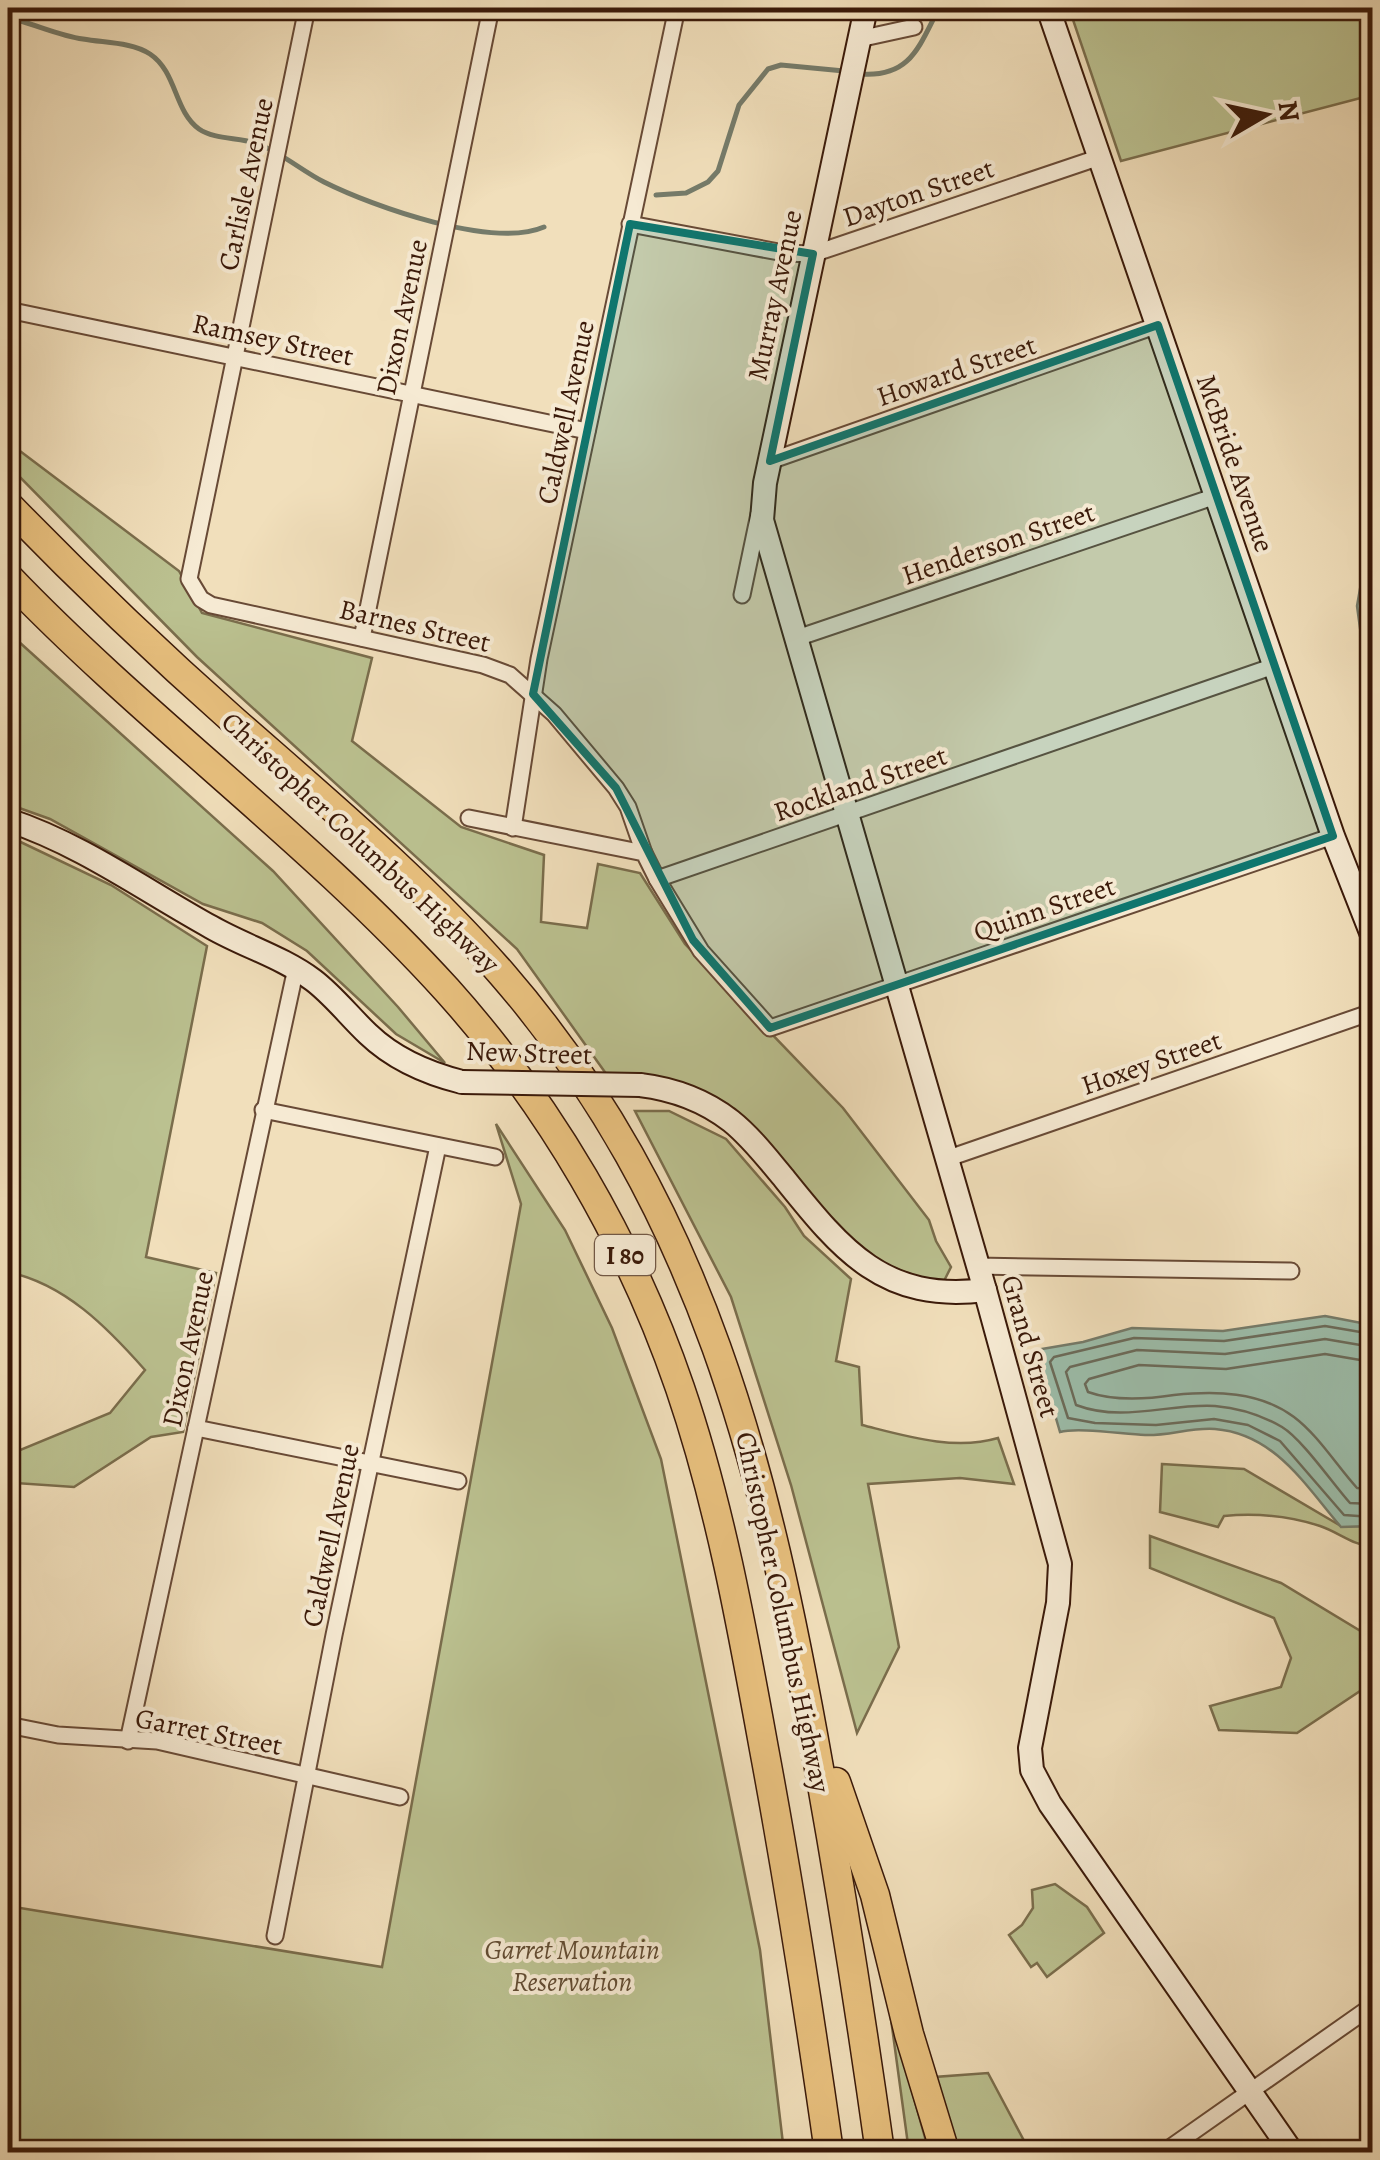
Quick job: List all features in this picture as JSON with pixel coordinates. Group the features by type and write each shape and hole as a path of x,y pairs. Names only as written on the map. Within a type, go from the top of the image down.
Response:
{"highway":[{"name":"Christopher Columbus Highway","path":"8,504 138,634 420,889 500,972 572,1062 656,1202 707,1316 760,1484 805,1688 848,1934 880,2152"},
{"name":"Christopher Columbus Highway","path":"8,577 130,696 368,910 448,992 522,1083 612,1229 680,1388 720,1536 781,1840 829,2152"},
{"path":"805,1688 875,1895 908,2034 943,2149"}],"street":[{"name":"Carlisle Avenue","path":"194,547 307,8"},
{"name":"Dixon Avenue","path":"362,638 491,8"},
{"name":"Caldwell Avenue","path":"513,828 533,694 677,8"},
{"name":"Murray Avenue","path":"742,595 866,8"},
{"name":"McBride Avenue","path":"1048,8 1274,666 1372,935"},
{"path":"855,61 914,27"},
{"name":"Dayton Street","path":"630,224 784,254 813,254 1100,157"},
{"name":"Ramsey Street","path":"8,310 587,430"},
{"name":"Howard Street","path":"770,461 1158,326"},
{"name":"Henderson Street","path":"797,638 1216,496"},
{"name":"Grand Street","path":"762,500 762,520 985,1290 1060,1564 1058,1603 1030,1748 1032,1770 1050,1804 1292,2152"},
{"name":"Barnes Street","path":"194,547 189,579 211,605 484,665 510,675 533,694 616,788 628,808 644,853"},
{"name":"Rockland Street","path":"657,878 1274,666"},
{"path":"469,818 644,853 657,878"},
{"name":"New Street","path":"8,820 85,853 214,930 296,968 395,1056 440,1076 462,1082 640,1085 680,1093 728,1118 750,1138 833,1238 866,1265 896,1280 929,1289 950,1293 985,1290"},
{"name":"Quinn Street","path":"657,878 700,951 770,1028 1334,836"},
{"name":"Dixon Avenue","path":"128,1740 296,968"},
{"name":"Hoxey Street","path":"946,1159 1372,1012"},
{"path":"263,1110 495,1158"},
{"name":"Caldwell Avenue","path":"275,1936 438,1146"},
{"path":"976,1266 1291,1271"},
{"path":"196,1428 458,1481"},
{"name":"Garret Street","path":"8,1725 58,1734 157,1741 400,1797"},
{"path":"1164,2152 1372,2006"}],"highlighted area":[{"path":"630,224 813,254 770,461 1158,325 1333,836 770,1028 693,940 616,788 533,694"}],"green space":[{"path":"1069,8 1372,8 1372,95 1121,161"},
{"path":"8,442 179,571 202,613 372,658 352,741 461,827 544,855 541,922 587,928 598,864 640,873 685,944 843,1108 929,1220 951,1267 944,1281 916,1277 864,1255 735,1109 668,1079 607,1075 517,949 197,657 8,465"},
{"path":"8,632 273,871 445,1063 396,1034 307,951 262,923 203,904 50,819 8,804"},
{"path":"8,836 111,885 207,946 146,1257 216,1273 183,1432 151,1437 74,1487 16,1483 8,1517 8,1448 18,1451 110,1413 145,1370 84,1309 48,1286 8,1272"},
{"path":"635,1111 669,1111 726,1139 785,1207 804,1236 851,1279 836,1361 859,1367 862,1425 947,1442 998,1438 1014,1484 960,1478 868,1484 899,1647 857,1733 791,1485 731,1297"},
{"name":"Garret Mountain Reservation","path":"496,1124 565,1230 612,1328 661,1459 760,1950 784,2152 8,2152 8,1906 382,1967 521,1204"},
{"path":"1162,1464 1244,1469 1341,1526 1372,1526 1372,1547 1320,1526 1284,1518 1224,1516 1218,1527 1160,1512"},
{"path":"1150,1536 1281,1583 1372,1638 1372,1683 1297,1733 1219,1730 1210,1706 1281,1687 1291,1658 1274,1618 1150,1568"},
{"path":"1055,1884 1087,1907 1104,1933 1047,1977 1037,1963 1031,1967 1009,1935 1022,1925 1033,1908 1032,1890"},
{"path":"890,2012 929,2152 909,2152"},
{"path":"988,2073 1030,2152 959,2152 935,2077"}],"water":[{"path":"1372,520 1372,716 1357,606"},
{"path":"1325,1316 1372,1325 1372,1526 1341,1527 1287,1464 1272,1451 1236,1433 1215,1429 1154,1435 1060,1432 1036,1350 1132,1328 1223,1331"}],"waterway":[{"path":"860,74 877,74 902,65 919,47 939,8"},
{"path":"8,21 143,50 166,71 185,112 199,129 258,144 324,182 372,203 465,229 495,233 544,227"},
{"path":"656,195 686,193 708,182 718,171 739,105 768,69 781,65 844,71"}]}
